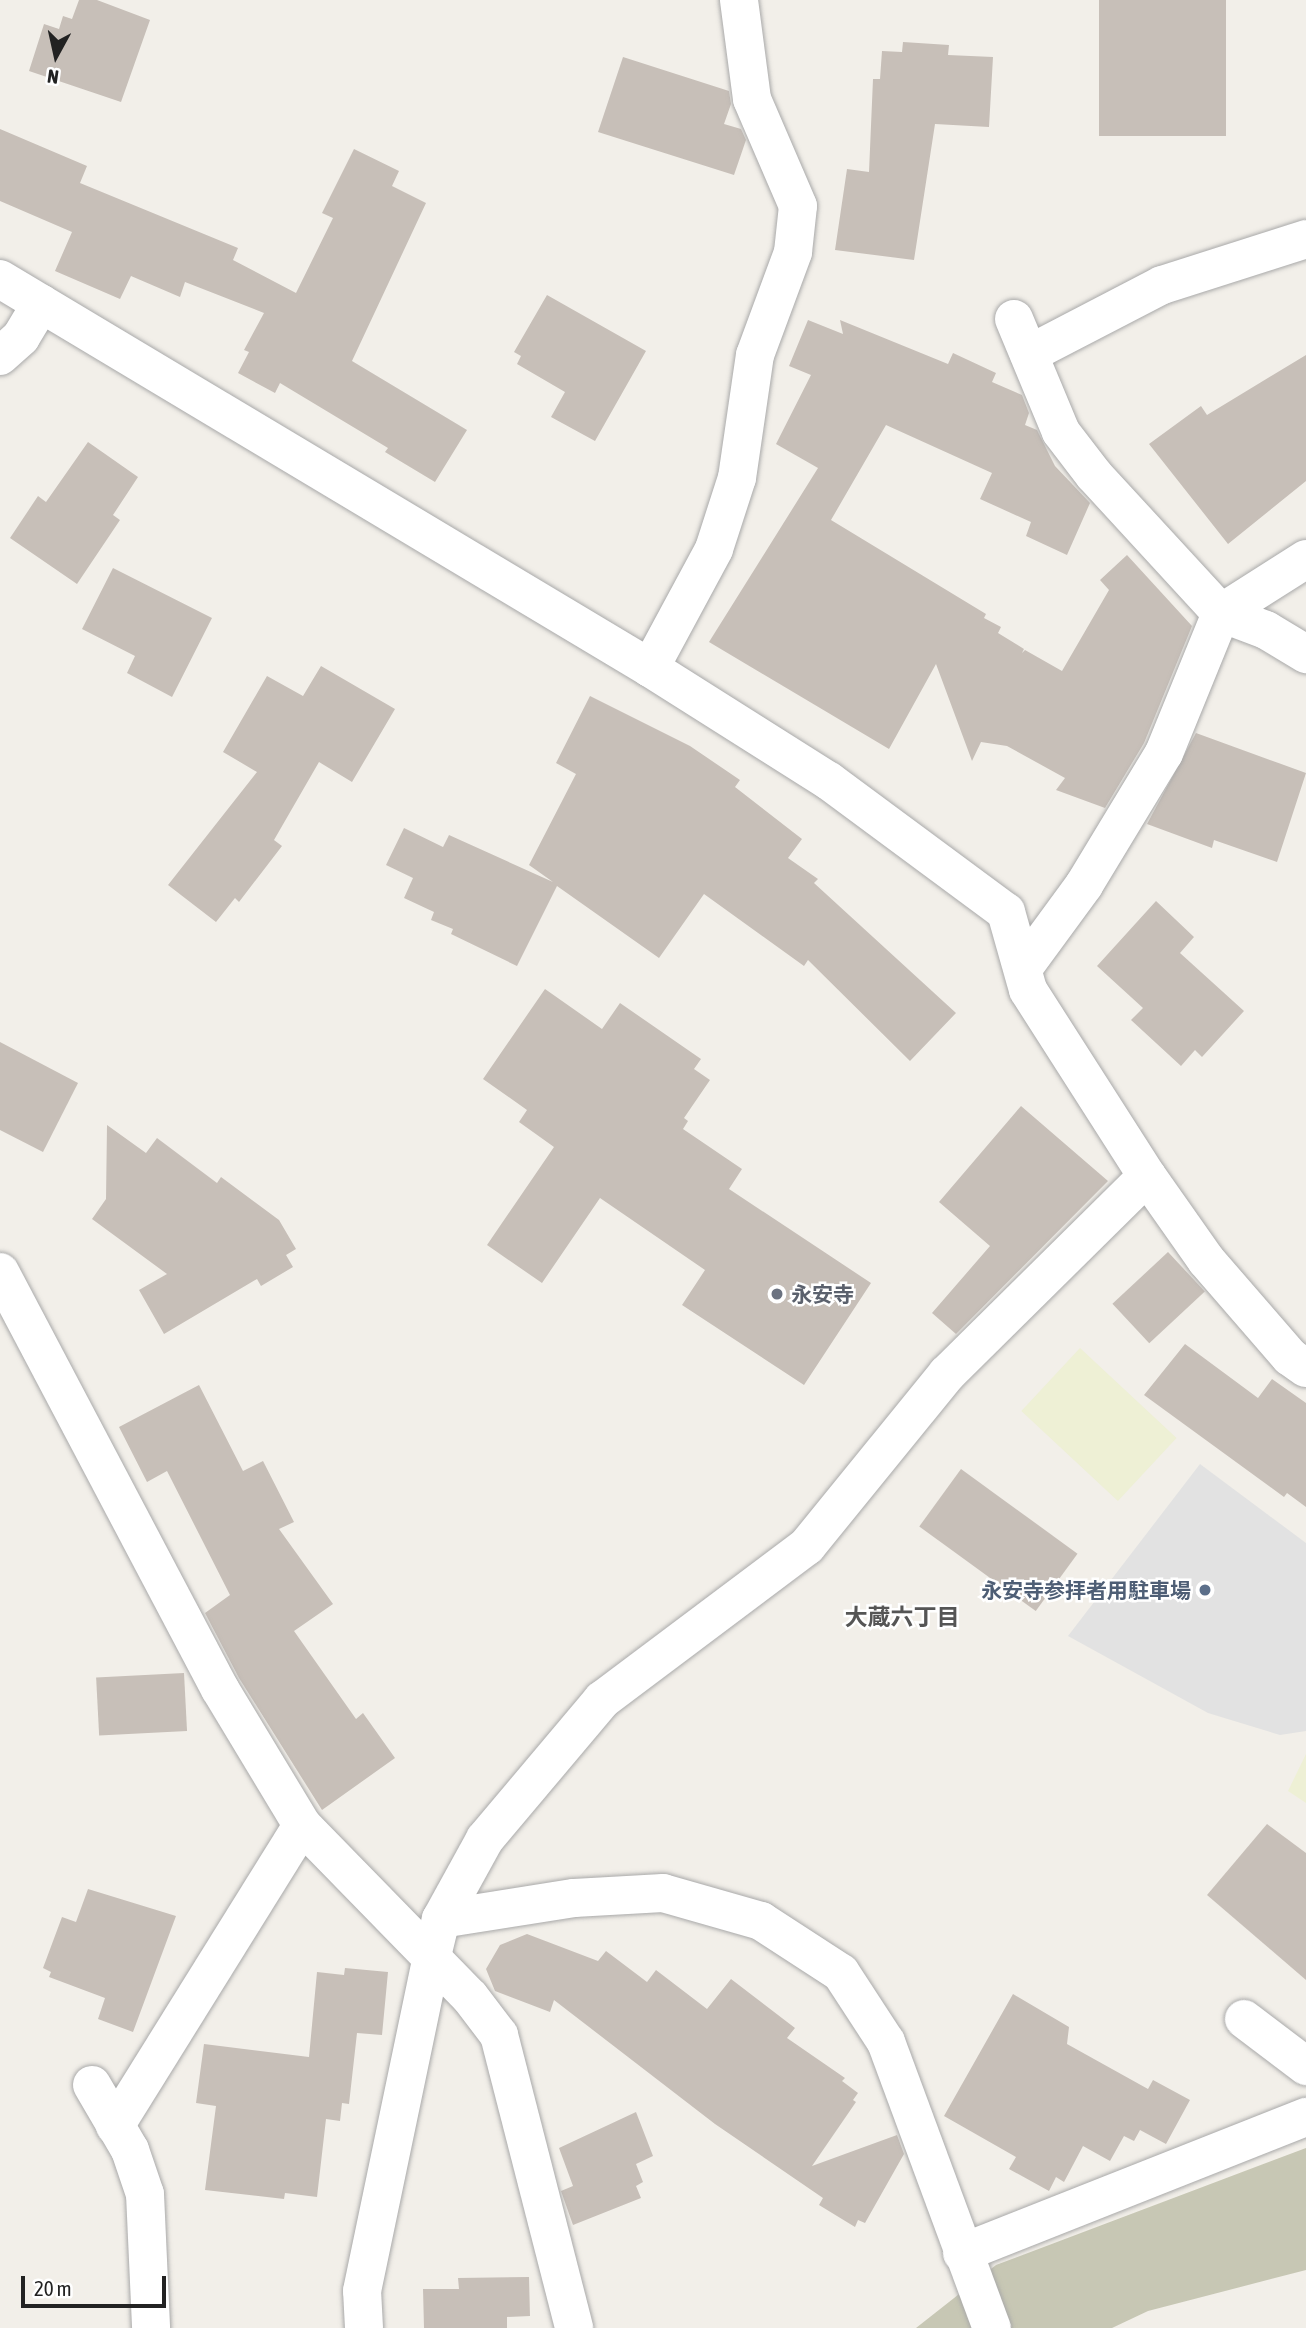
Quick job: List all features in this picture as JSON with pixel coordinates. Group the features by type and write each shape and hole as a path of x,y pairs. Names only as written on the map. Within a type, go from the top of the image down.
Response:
{"street":[{"path":"650,668 714,549 737,478 755,355 793,252 798,206 752,99 739,0"},
{"path":"1029,354 1162,285 1306,239"},
{"path":"0,279 650,668 829,781 1006,912 1024,967 1028,990 1147,1176 1206,1260 1290,1357 1306,1368"},
{"path":"0,356 21,337 41,304"},
{"path":"1014,319 1061,432 1094,475 1221,613 1266,630 1306,654"},
{"path":"1024,967 1084,885 1164,753 1221,613 1306,559"},
{"path":"364,2328 362,2291 431,1959 441,1919 485,1839 602,1700 807,1546 947,1374 1147,1176"},
{"path":"0,1272 220,1689 302,1825 431,1959 499,2035 574,2328"},
{"path":"115,2126 302,1825"},
{"path":"441,1919 575,1898 663,1893 761,1921 841,1973 886,2042 986,2313"},
{"path":"1244,2019 1306,2066"},
{"path":"92,2085 130,2150 145,2194 151,2328"},
{"path":"962,2253 1306,2117"}],"shaded area":[{"path":"1080,1348 1177,1438 1118,1501 1021,1411"},
{"name":"永安寺参拝者用駐車場","path":"1200,1464 1306,1543 1306,1731 1280,1735 1208,1713 1068,1636"},
{"path":"1306,1754 1306,1803 1288,1791"},
{"path":"1306,2148 1306,2270 1148,2311 1112,2328 916,2328 996,2265"}],"building":[{"path":"79,0 97,0 150,20 121,102 29,71 44,24 59,29 63,16 72,19"},
{"path":"1099,0 1226,0 1226,136 1099,136"},
{"path":"903,42 949,45 948,55 993,57 989,127 935,124 914,260 835,250 847,169 869,172 873,79 880,79 882,51 902,52"},
{"path":"623,57 729,91 731,104 724,124 741,129 746,140 734,175 598,132"},
{"path":"0,129 87,166 80,183 238,248 233,260 296,293 333,218 322,213 354,149 399,171 392,186 426,203 352,361 467,430 435,482 385,452 388,448 280,383 275,393 238,373 249,352 244,350 264,313 185,282 180,297 131,276 120,299 55,271 72,232 0,201"},
{"path":"547,295 646,351 595,441 551,417 565,392 517,364 521,356 514,352"},
{"path":"808,320 843,334 840,320 948,364 953,353 996,373 992,382 1022,395 1029,413 1025,425 1037,430 1055,466 1090,503 1067,555 1026,536 1031,522 980,499 992,473 886,425 831,520 986,614 984,618 1001,627 998,633 1024,649 1022,653 1025,650 1062,671 1109,590 1100,580 1127,555 1192,626 1144,743 1105,808 1056,790 1065,778 1007,746 981,742 972,761 936,664 889,749 709,642 818,468 776,444 811,375 789,366"},
{"path":"1306,355 1306,481 1228,544 1149,444 1201,406 1207,415"},
{"path":"88,442 138,477 113,515 120,520 77,584 10,538 38,496 46,502"},
{"path":"113,568 212,618 172,697 127,673 135,656 82,629"},
{"path":"321,666 395,709 352,782 319,762 274,840 282,846 239,902 235,898 216,922 168,885 257,772 223,752 267,676 303,696"},
{"path":"590,696 690,746 740,780 735,787 802,839 788,858 818,879 814,883 956,1013 910,1061 808,960 804,966 704,894 659,958 557,886 517,966 451,934 453,929 431,920 434,912 404,898 413,878 386,865 404,828 443,847 449,835 553,882 529,865 576,774 556,763"},
{"path":"1196,733 1306,773 1277,862 1214,840 1212,848 1147,824"},
{"path":"1156,901 1194,937 1180,953 1244,1011 1202,1057 1195,1050 1181,1066 1131,1020 1143,1008 1097,966"},
{"path":"545,989 602,1029 620,1003 701,1059 694,1069 710,1080 684,1118 688,1121 683,1129 742,1169 729,1189 871,1283 804,1385 682,1305 705,1270 600,1198 542,1283 487,1245 554,1147 519,1122 527,1110 483,1079"},
{"path":"0,1042 78,1083 43,1152 0,1130"},
{"path":"1021,1106 1108,1181 956,1334 932,1313 990,1246 939,1202"},
{"path":"107,1125 146,1153 157,1138 217,1183 221,1177 279,1220 296,1249 286,1255 293,1267 261,1286 257,1279 164,1334 139,1290 167,1274 92,1219 106,1199"},
{"path":"1168,1252 1205,1291 1149,1343 1112,1304"},
{"path":"1185,1344 1258,1398 1272,1379 1306,1403 1306,1507 1287,1493 1284,1497 1144,1395"},
{"path":"199,1385 243,1471 263,1461 294,1522 279,1529 333,1604 294,1631 356,1719 363,1713 395,1758 322,1810 239,1678 205,1613 230,1595 167,1471 147,1482 119,1427"},
{"path":"961,1469 1077,1554 1036,1611 919,1526"},
{"path":"184,1673 187,1731 99,1736 96,1678"},
{"path":"1267,1824 1306,1853 1306,1980 1207,1895"},
{"path":"88,1889 176,1916 133,2032 98,2019 105,1998 49,1977 51,1972 43,1968 62,1917 76,1922"},
{"path":"527,1934 598,1961 606,1951 647,1982 656,1970 707,2009 731,1979 795,2028 787,2038 845,2078 842,2081 858,2093 853,2100 856,2102 812,2166 897,2135 904,2154 865,2223 858,2220 855,2227 819,2205 823,2198 715,2124 554,2000 550,2012 495,1991 486,1969 500,1945"},
{"path":"345,1968 388,1972 382,2035 357,2033 349,2104 342,2103 340,2121 326,2119 317,2197 285,2193 284,2199 205,2190 216,2106 196,2103 204,2044 309,2057 317,1972 344,1975"},
{"path":"1013,1994 1069,2027 1067,2044 1148,2089 1153,2080 1190,2100 1166,2144 1140,2130 1134,2141 1124,2136 1110,2161 1083,2146 1064,2182 1056,2177 1049,2191 1009,2169 1016,2157 944,2116"},
{"path":"636,2112 653,2156 636,2164 643,2182 636,2186 641,2198 573,2225 561,2191 573,2186 559,2148"},
{"path":"529,2277 530,2316 507,2317 507,2328 424,2328 423,2289 459,2289 458,2278"}],"place":[{"name":"永安寺","path":"777,1294"},
{"name":"永安寺参拝者用駐車場","path":"1205,1590"}],"district":[{"name":"大蔵六丁目","path":"902,1617"}]}
